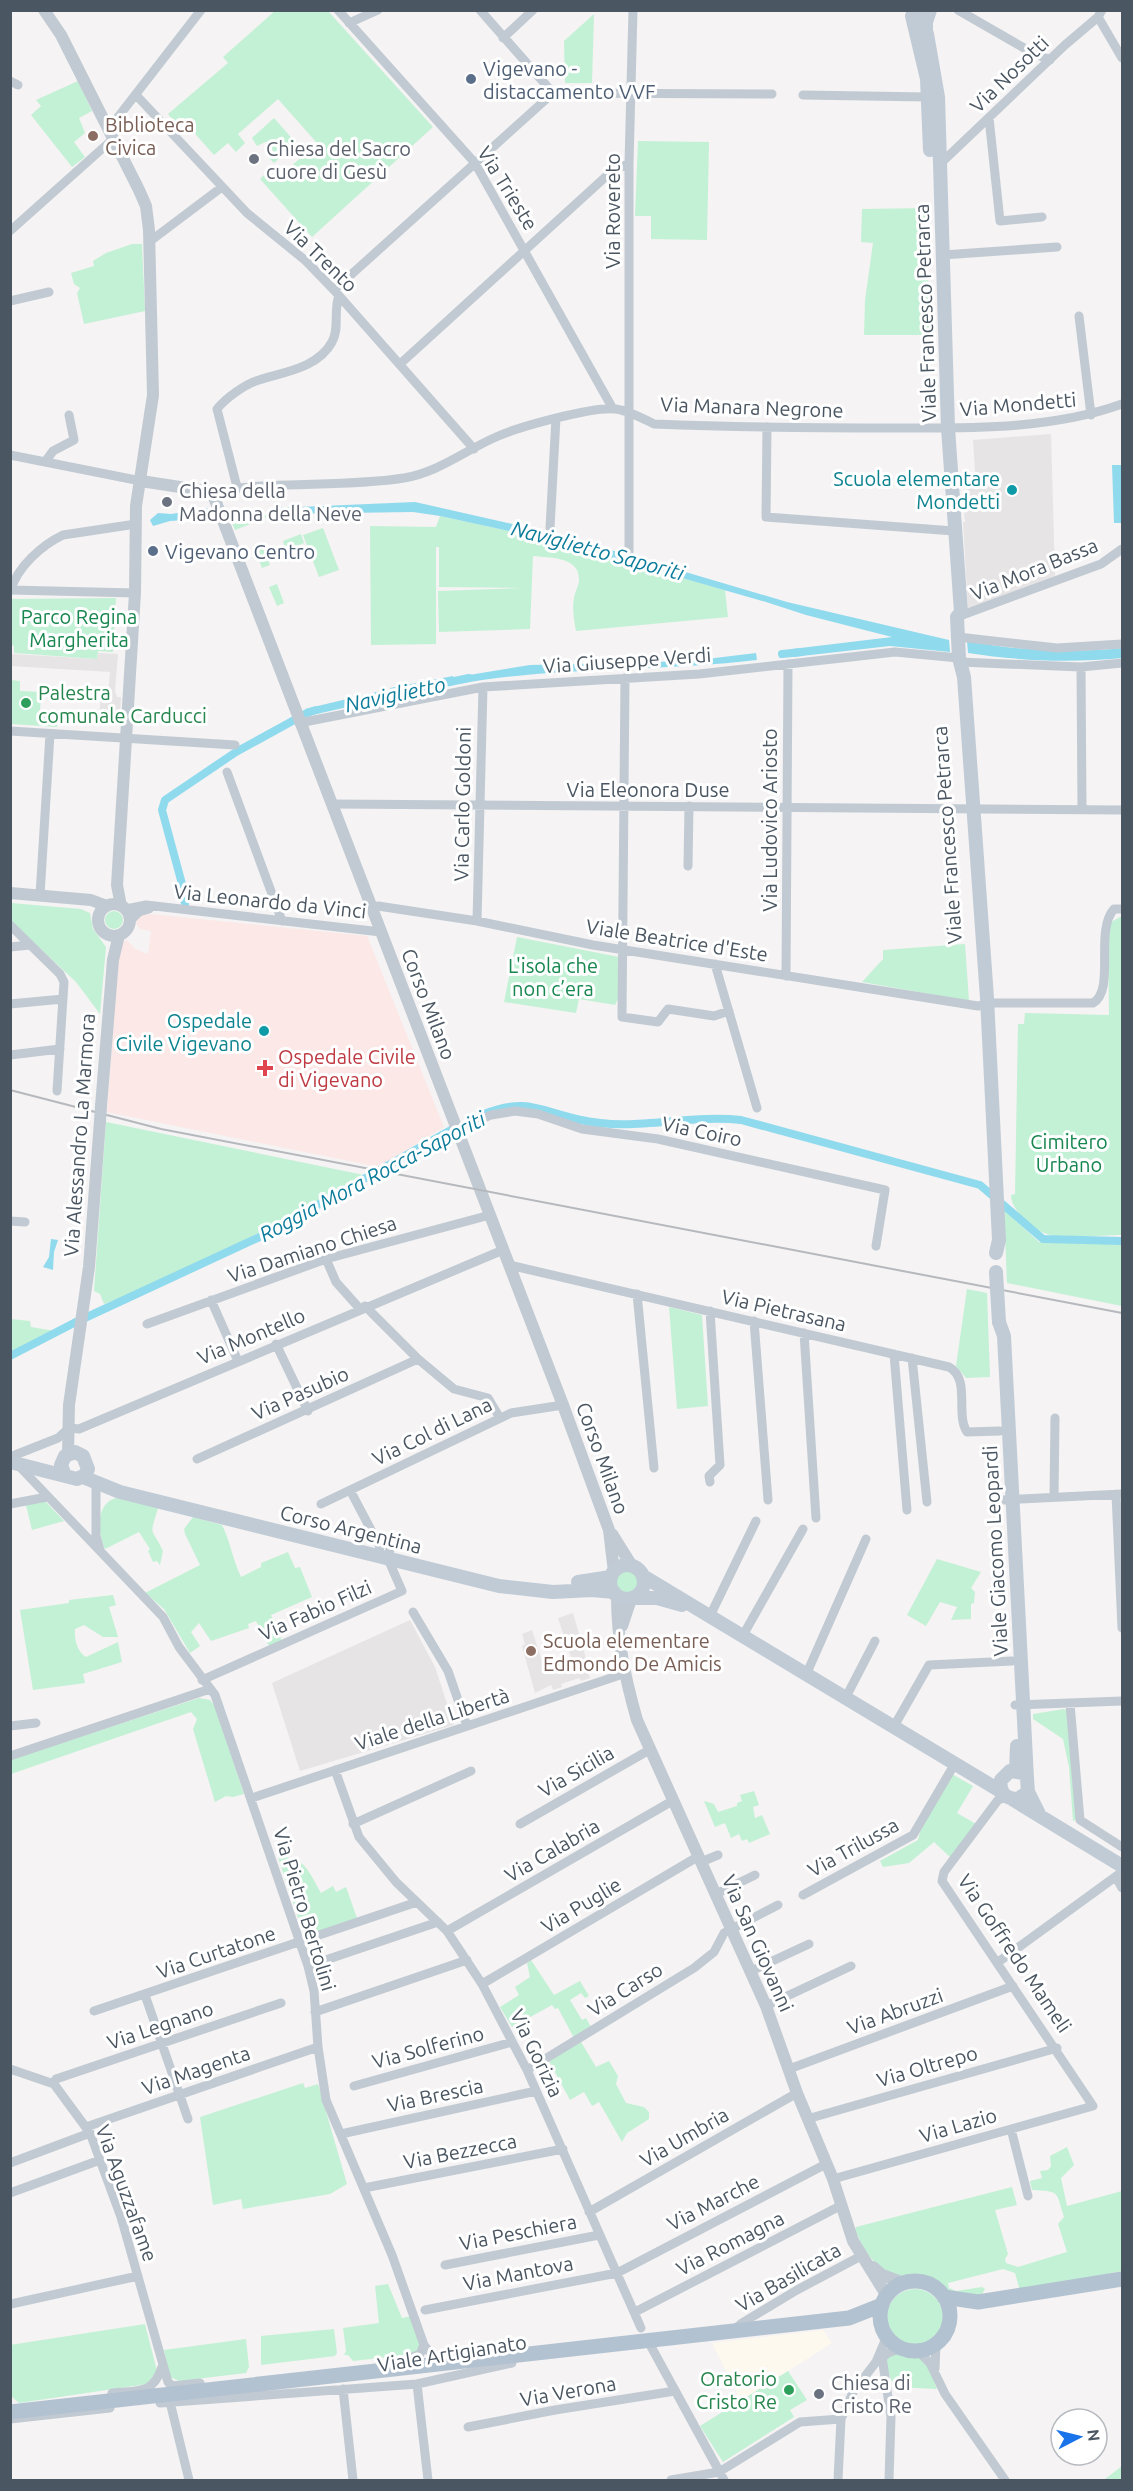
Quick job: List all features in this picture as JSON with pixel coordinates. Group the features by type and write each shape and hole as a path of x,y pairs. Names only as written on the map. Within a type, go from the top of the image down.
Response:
{"main road":[{"name":"Viale Francesco Petrarca","path":"913,10 927,34 937,86 943,255 943,428"},
{"name":"Viale Francesco Petrarca","path":"913,10 912,23 924,58 928,97 943,428 950,531 961,612 957,617 959,650 955,676 970,809 982,1005"},
{"path":"927,34 926,22 930,10"},
{"name":"Viale Giacomo Leopardi","path":"982,1005 993,1207 999,1240 996,1253 999,1322 1004,1336 1012,1661 1019,1705"},
{"name":"Viale Giacomo Leopardi","path":"999,1322 996,1335 1000,1431 1007,1499 1024,1780"},
{"path":"13,1458 68,1462 87,1460 85,1473 74,1480 68,1462"},
{"name":"Corso Argentina","path":"85,1473 96,1483 120,1492 384,1553 519,1580 570,1583 613,1575 622,1566 632,1566"},
{"name":"Corso Argentina","path":"85,1473 518,1590 624,1596"},
{"path":"632,1566 643,1576 681,1598 692,1608 982,1781 1005,1792 1023,1797 1024,1780"},
{"path":"613,1575 624,1596"},
{"path":"624,1596 643,1589 643,1576"},
{"path":"624,1596 657,1598 692,1608"},
{"path":"1005,1792 1005,1774 1024,1780 1041,1818"},
{"path":"1005,1792 1120,1872"},
{"path":"944,2297 978,2302 1122,2279"},
{"path":"921,2282 930,2284 944,2297 948,2305 949,2322 944,2335 936,2344 918,2351 901,2348 884,2330 885,2300 893,2288 904,2283 921,2282"},
{"name":"Viale Artigianato","path":"170,2397 247,2385 341,2382 632,2343 644,2335 703,2335 851,2317 885,2300"},
{"path":"949,2322 963,2310 978,2302"},
{"name":"Viale Artigianato","path":"851,2317 884,2330"},
{"path":"10,2412 170,2397"}],"street":[{"path":"44,10 61,35 146,206 149,242 153,380 136,524 135,593 117,885 118,909 127,929 113,935 100,928 94,911 81,900"},
{"path":"10,231 111,134 136,95 201,10"},
{"name":"Via Trieste","path":"338,10 475,163 614,409"},
{"path":"349,23 378,10"},
{"path":"480,10 553,93"},
{"path":"503,38 533,10"},
{"name":"Via Rovereto","path":"628,552 633,10"},
{"path":"958,10 1030,52 1050,60"},
{"path":"1100,14 1122,58"},
{"name":"Via Nosotti","path":"940,164 1100,14"},
{"path":"237,487 217,409 251,383 285,373 321,356 333,341 336,330 337,293 553,93 772,94"},
{"name":"Via Trento","path":"136,95 247,213 306,261 337,293 474,448"},
{"path":"803,95 928,97"},
{"path":"989,118 1000,221 1042,217"},
{"path":"400,364 612,171 630,163"},
{"path":"149,242 222,187"},
{"path":"943,255 1058,247"},
{"path":"10,301 49,292"},
{"name":"Via Mondetti","path":"1079,316 1091,416"},
{"name":"Via Mondetti","path":"943,428 1054,422 1091,416 1122,404"},
{"name":"Via Manara Negrone","path":"212,492 237,487 402,478 436,469 497,436 556,418 614,409 629,412 654,424 943,428"},
{"path":"45,462 53,451 74,440 69,416"},
{"path":"550,528 556,418"},
{"path":"767,427 766,517 950,531"},
{"path":"10,455 141,481 212,492"},
{"name":"Corso Milano","path":"212,492 609,1530 632,1566"},
{"path":"135,593 11,590 16,574 52,540 63,536 136,524"},
{"name":"Via Mora Bassa","path":"957,617 971,614 1101,564 1122,549"},
{"path":"959,650 1122,644"},
{"path":"959,650 1081,667 1122,663"},
{"name":"Via Giuseppe Verdi","path":"298,719 483,687 699,674 895,652 959,650"},
{"name":"Via Ludovico Ariosto","path":"786,976 788,664"},
{"path":"1081,667 1082,809"},
{"path":"625,678 622,1017 658,1022 668,1009 714,1016 729,1011"},
{"name":"Via Carlo Goldoni","path":"477,921 483,687"},
{"path":"10,731 235,745"},
{"path":"40,895 50,734"},
{"path":"227,772 282,921"},
{"name":"Via Eleonora Duse","path":"332,804 1122,810"},
{"path":"688,866 689,806"},
{"name":"Via Leonardo da Vinci","path":"10,893 81,900 118,909 146,905 154,908 381,932"},
{"name":"Viale Beatrice d'Este","path":"372,908 378,906 477,921 623,949 982,1005 1093,1003 1098,1000 1103,991 1105,929 1109,915 1114,909 1122,909"},
{"path":"98,919 101,911 118,909"},
{"path":"10,925 60,974 63,982 57,1091"},
{"name":"Via Alessandro La Marmora","path":"69,1431 69,1405 89,1267 113,960 113,935"},
{"path":"10,947 30,945"},
{"path":"715,964 757,1108"},
{"path":"10,1004 63,999"},
{"path":"10,1055 60,1049"},
{"name":"Via Coiro","path":"456,1127 491,1115 515,1111 538,1114 582,1129 658,1139 885,1190 876,1246"},
{"name":"Via Damiano Chiesa","path":"147,1324 326,1259 490,1215"},
{"path":"10,1221 25,1222"},
{"name":"Via Montello","path":"13,1458 69,1431 79,1429 362,1307 503,1250"},
{"path":"326,1259 336,1282 418,1359 454,1389 488,1398 500,1418"},
{"name":"Via Pietrasana","path":"509,1265 956,1370 960,1380 963,1424 967,1432 1000,1431"},
{"path":"637,1294 654,1468"},
{"path":"211,1300 238,1361"},
{"path":"710,1311 720,1465 709,1476 710,1482"},
{"path":"754,1321 768,1500"},
{"path":"804,1333 816,1518"},
{"path":"276,1344 308,1411"},
{"path":"894,1354 907,1509"},
{"path":"912,1358 927,1502"},
{"name":"Via Pasubio","path":"197,1459 308,1411 418,1359"},
{"name":"Via Col di Lana","path":"321,1504 511,1413 563,1405"},
{"path":"1054,1497 1055,1418"},
{"path":"68,1462 69,1431"},
{"name":"Via Pietro Bertolini","path":"13,1458 47,1497 163,1617 202,1680 215,1695 308,1966 326,2100 364,2188 424,2345"},
{"path":"96,1483 96,1536 104,1557"},
{"name":"Via Fabio Filzi","path":"202,1680 402,1591 350,1490"},
{"path":"1007,1499 1119,1494 1122,1628"},
{"path":"10,1504 47,1497"},
{"path":"709,1618 756,1521"},
{"path":"742,1637 803,1529"},
{"name":"Corso Milano","path":"609,1530 613,1575"},
{"path":"806,1675 866,1539"},
{"name":"Via San Giovanni","path":"624,1596 616,1626 623,1674 637,1720 766,2006 807,2119 833,2179 849,2232 885,2300"},
{"path":"413,1612 447,1671 467,1726"},
{"path":"845,1699 875,1641"},
{"path":"893,1728 929,1665 1012,1661"},
{"name":"Viale della Libertà","path":"252,1798 623,1674"},
{"path":"10,1756 210,1689"},
{"path":"1019,1705 1122,1701"},
{"path":"1070,1704 1080,1820 1122,1846"},
{"path":"10,1726 36,1723"},
{"name":"Via Sicilia","path":"520,1824 651,1749"},
{"name":"Via Trilussa","path":"803,1895 913,1835 954,1765"},
{"name":"Via Gorizia","path":"335,1770 359,1837 417,1902 447,1931 482,1984 527,2070 644,2335 721,2476"},
{"path":"353,1824 471,1771"},
{"name":"Via Goffredo Mameli","path":"1005,1792 944,1872 942,1881 1057,2048 1093,2106"},
{"name":"Via Calabria","path":"447,1931 674,1800"},
{"name":"Via Puglie","path":"482,1984 700,1859 718,1855"},
{"path":"1001,1960 1120,1872 1122,1888"},
{"path":"716,1894 755,1875"},
{"name":"Via Curtatone","path":"94,2011 417,1902"},
{"path":"732,1930 778,1905"},
{"path":"308,1966 438,1922"},
{"name":"Via Carso","path":"527,2070 694,1968 714,1952 724,1933 732,1930"},
{"path":"751,1971 809,1944"},
{"path":"315,2012 467,1960"},
{"path":"766,2006 850,1966"},
{"name":"Via Abruzzi","path":"789,2069 1013,1986"},
{"path":"145,1995 188,2119"},
{"name":"Via Legnano","path":"54,2084 56,2079 281,2003"},
{"name":"Via Solferino","path":"354,2086 512,2042"},
{"name":"Via Magenta","path":"10,2163 180,2095 318,2047"},
{"name":"Via Oltrepo","path":"807,2119 1057,2048"},
{"path":"10,2069 54,2084"},
{"name":"Via Aguzzafame","path":"54,2084 88,2130 100,2160 121,2217 162,2367"},
{"name":"Via Brescia","path":"341,2134 536,2091"},
{"name":"Via Umbria","path":"589,2212 797,2093"},
{"name":"Via Lazio","path":"833,2179 1093,2106"},
{"path":"1011,2129 1028,2196"},
{"name":"Via Bezzecca","path":"364,2188 563,2149"},
{"path":"10,2193 100,2160"},
{"name":"Via Marche","path":"617,2273 826,2164"},
{"name":"Via Romagna","path":"635,2312 842,2205"},
{"name":"Via Peschiera","path":"445,2265 599,2235"},
{"name":"Via San Giovanni","path":"861,2256 882,2275 904,2283"},
{"name":"Via Basilicata","path":"733,2331 742,2323 797,2290 861,2256"},
{"name":"Via Mantova","path":"425,2310 617,2273"},
{"path":"10,2304 138,2276"},
{"path":"884,2330 879,2360 891,2417 889,2481"},
{"path":"562,2352 571,2344 644,2335"},
{"name":"Viale Artigianato","path":"170,2397 341,2382 417,2384 496,2365 620,2350 632,2343"},
{"path":"934,2369 936,2344"},
{"path":"353,2481 341,2382 350,2367 409,2361 420,2354 424,2345 434,2358 509,2351 518,2357"},
{"path":"838,2481 841,2419 853,2392 879,2360 901,2348"},
{"path":"918,2351 934,2369 945,2394 1005,2480"},
{"path":"162,2367 172,2386 234,2380 247,2385"},
{"path":"66,2405 77,2397 151,2387 157,2381 162,2367"},
{"path":"417,2384 428,2481"},
{"name":"Via Verona","path":"468,2427 555,2409 675,2391"},
{"path":"10,2419 170,2397 189,2481"},
{"path":"671,2481 721,2476 800,2422 841,2419"}],"shaded area":[{"path":"1051,434 1055,576 968,611 963,522 965,522 964,513 968,512 966,473 975,472 973,440"},
{"path":"10,647 12,654 97,659 98,653 118,654 115,691 117,697 121,697 120,717 99,715 101,697 108,697 110,672 11,666"},
{"name":"Ospedale Civile di Vigevano","path":"150,914 367,936 444,1127 379,1167 107,1112 119,956 122,943 127,940 135,949 148,954 151,931 140,929 136,923 140,916"},
{"name":"Scuola elementare Edmondo De Amicis","path":"573,1613 587,1662 590,1661 593,1670 588,1673 590,1678 581,1681 579,1678 561,1684 562,1687 553,1690 551,1685 535,1693 522,1646 525,1644 522,1634 532,1630 543,1664 571,1657 558,1618"},
{"path":"410,1620 435,1667 454,1725 300,1771 272,1683"},
{"path":"823,2330 832,2343 741,2401 712,2343"}],"green space":[{"path":"276,10 328,11 433,127 312,237 260,179 268,171 277,179 317,143 278,99 238,134 245,143 236,152 228,143 214,155 181,118 175,123 168,114 228,63 223,57"},
{"path":"594,14 592,83 565,83 564,41"},
{"path":"78,81 92,111 79,118 85,133 74,142 85,157 72,167 31,115 41,106 36,100"},
{"path":"274,118 296,143 274,163 268,157 273,151 270,143 265,142 257,146 252,138"},
{"path":"638,141 709,142 707,240 651,239 651,216 635,216"},
{"path":"926,208 930,335 864,335 865,300 873,243 861,242 862,209"},
{"path":"132,244 142,244 145,311 84,324 77,293 80,288 74,284 71,273 94,266 93,261 106,253"},
{"path":"276,514 235,530 230,518"},
{"path":"440,516 550,540 725,590 728,617 576,631 573,606 579,582 578,571 569,562 533,556 530,629 439,632 438,591 525,588 439,587 439,547 436,547 436,644 371,645 370,526 436,527"},
{"path":"323,528 339,570 319,577 303,535"},
{"path":"301,534 304,543 286,550 283,541"},
{"path":"263,547 270,565 262,568 255,550"},
{"path":"277,584 284,603 277,606 269,587"},
{"name":"Parco Regina Margherita","path":"116,598 113,652 98,651 97,659 14,653 14,646 11,645 11,599"},
{"name":"Palestra comunale Carducci","path":"11,680 20,681 20,691 41,692 40,713 58,716 57,727 11,724"},
{"path":"11,903 81,909 90,913 93,929 106,947 100,1014 76,982 11,921"},
{"path":"110,911 118,911 123,916 121,927 110,929 105,924 105,916"},
{"name":"Cimitero Urbano","path":"1122,916 1122,1235 1072,1237 1047,1234 1041,1232 1018,1213 1011,1195 1015,1194 1018,1024 1024,1024 1025,1013 1109,1015 1108,934 1111,922"},
{"name":"L'isola che non c’era","path":"517,937 619,957 620,995 615,1005 579,999 576,1013 504,1002"},
{"path":"965,944 969,1001 862,982 883,959 883,950"},
{"path":"106,1122 364,1175 204,1261 104,1304 100,1294 94,1291"},
{"path":"1004,1210 1039,1242 1122,1243 1122,1306 1007,1283"},
{"path":"967,1289 987,1293 990,1377 966,1378 956,1366"},
{"path":"669,1307 702,1315 708,1406 677,1409"},
{"path":"11,1319 30,1321 31,1327 55,1331 11,1354"},
{"path":"116,1498 158,1508 152,1528 163,1551 160,1565 157,1561 153,1562 148,1551 150,1549 139,1532 105,1549 102,1542 100,1519 105,1506"},
{"path":"45,1501 64,1521 32,1530 26,1505"},
{"path":"193,1517 222,1525 241,1577 261,1567 261,1563 288,1552 295,1568 300,1567 312,1597 271,1615 282,1641 269,1646 256,1621 248,1624 249,1628 211,1641 199,1623 191,1632 200,1646 190,1653 164,1609 145,1593 200,1565 184,1529"},
{"path":"937,1559 981,1572 971,1588 975,1592 974,1603 971,1604 971,1619 951,1620 957,1607 940,1602 926,1626 907,1615"},
{"path":"627,1571 635,1574 638,1582 635,1590 627,1593 619,1590 616,1582 619,1574"},
{"path":"113,1595 116,1605 109,1607 118,1637 103,1637 84,1625 75,1629 75,1636 78,1648 86,1657 118,1642 122,1662 83,1674 85,1683 33,1690 20,1610 69,1603 69,1600"},
{"path":"199,1698 210,1700 215,1706 244,1794 226,1796 215,1802 193,1729 197,1719 191,1712 11,1774 10,1760"},
{"path":"1064,1709 1068,1711 1077,1819 1073,1821 1069,1767 1063,1739 1033,1719 1033,1714"},
{"path":"952,1774 973,1786 957,1813 976,1824 951,1858 934,1842 909,1863 883,1867 880,1861 918,1840 922,1824"},
{"path":"754,1791 759,1805 753,1807 755,1818 762,1815 770,1834 749,1843 747,1839 742,1841 739,1834 731,1838 725,1823 715,1827 704,1801 714,1804 718,1812 737,1806 737,1803 742,1801 740,1795"},
{"path":"278,1857 287,1857 300,1862 309,1872 321,1893 333,1886 336,1892 346,1887 357,1918 304,1936"},
{"path":"531,1960 554,1995 580,1981 589,1996 585,1998 581,1993 570,2000 582,2020 586,2018 591,2027 574,2038 558,2008 555,2009 552,2005 512,2027 500,2007 519,1995 515,1987 530,1977 527,1963"},
{"path":"581,2042 596,2067 609,2061 618,2076 616,2084 626,2103 644,2107 649,2112 649,2119 627,2133 622,2142 599,2102 592,2106 584,2092 570,2100 549,2061"},
{"path":"303,2083 305,2088 318,2084 347,2184 330,2194 243,2209 241,2199 213,2205 200,2117"},
{"path":"1067,2147 1074,2165 1061,2178 1067,2206 1122,2191 1122,2271 1020,2291 1015,2273 1003,2269 948,2283 949,2288 956,2291 982,2287 985,2289 982,2294 965,2296 952,2292 926,2278 890,2274 872,2259 855,2230 856,2227 1012,2187 1017,2205 995,2210 1008,2254 1005,2259 1006,2263 1018,2267 1067,2252 1058,2224 1064,2217 1056,2194 1032,2190 1030,2181 1042,2178 1040,2171 1048,2170 1051,2166 1050,2156"},
{"path":"388,2284 402,2318 412,2316 420,2345 415,2354 353,2361 348,2355 344,2355 346,2351 343,2328 379,2323 375,2286"},
{"path":"909,2289 921,2289 931,2293 939,2301 943,2317 939,2333 931,2341 921,2345 909,2345 899,2341 891,2333 887,2323 887,2311 891,2301 899,2293"},
{"path":"145,2324 157,2371 147,2384 19,2403 11,2396 10,2345"},
{"path":"334,2329 337,2353 335,2356 261,2365 261,2336"},
{"path":"246,2339 249,2367 246,2373 179,2381 170,2377 164,2350"},
{"path":"897,2354 920,2358 928,2366 937,2389 894,2387 886,2366 887,2357"},
{"path":"788,2371 807,2400 790,2410 794,2417 723,2462 700,2426"},
{"path":"1122,2466 1122,2480 1105,2479"}],"water":[{"path":"1112,465 1122,465 1122,523 1114,523"},
{"name":"Naviglietto Saporiti","path":"415,502 557,534 787,602 949,640 950,652 890,646 793,657 792,649 892,637 806,615 550,540 440,516 413,512 276,514 275,508"},
{"path":"211,508 216,518 170,521 153,526 150,520 158,513 171,514"},
{"path":"967,641 1044,650 1122,648 1122,658 1064,661 1007,658 968,653"},
{"path":"756,653 757,660 720,664 532,674 458,684 457,677 530,665 690,661"},
{"path":"453,676 454,685 424,691 422,682"},
{"path":"416,683 418,693 392,698 390,688"},
{"path":"385,690 387,698 308,716 305,709"},
{"path":"51,1239 58,1240 54,1252 53,1270 43,1267 49,1257"}],"waterway":[{"name":"Naviglietto","path":"782,654 802,652"},
{"name":"Naviglietto","path":"376,697 469,678"},
{"name":"Naviglietto","path":"185,904 182,884 162,810 165,800 236,752 316,710"},
{"name":"Roggia Mora Rocca-Saporiti","path":"484,1114 512,1106 523,1106 601,1123 641,1124 701,1119 741,1120 980,1185 1043,1239 1122,1241"},
{"name":"Roggia Mora Rocca-Saporiti","path":"10,1356 74,1323 266,1234 458,1126"}],"railway":[{"path":"10,1090 161,1129 1122,1313"}],"place":[{"name":"Vigevano - distaccamento VVF","path":"471,79"},
{"name":"Biblioteca Civica","path":"93,136"},
{"name":"Chiesa del Sacro cuore di Gesù","path":"254,159"},
{"name":"Scuola elementare Mondetti","path":"1012,490"},
{"name":"Chiesa della Madonna della Neve","path":"167,502"},
{"name":"Vigevano Centro","path":"153,551"},
{"name":"Palestra comunale Carducci","path":"26,703"},
{"name":"Ospedale Civile Vigevano","path":"264,1031"},
{"name":"Ospedale Civile di Vigevano","path":"265,1068"},
{"name":"Scuola elementare Edmondo De Amicis","path":"531,1651"},
{"name":"Oratorio Cristo Re","path":"789,2390"},
{"name":"Chiesa di Cristo Re","path":"819,2394"}]}
